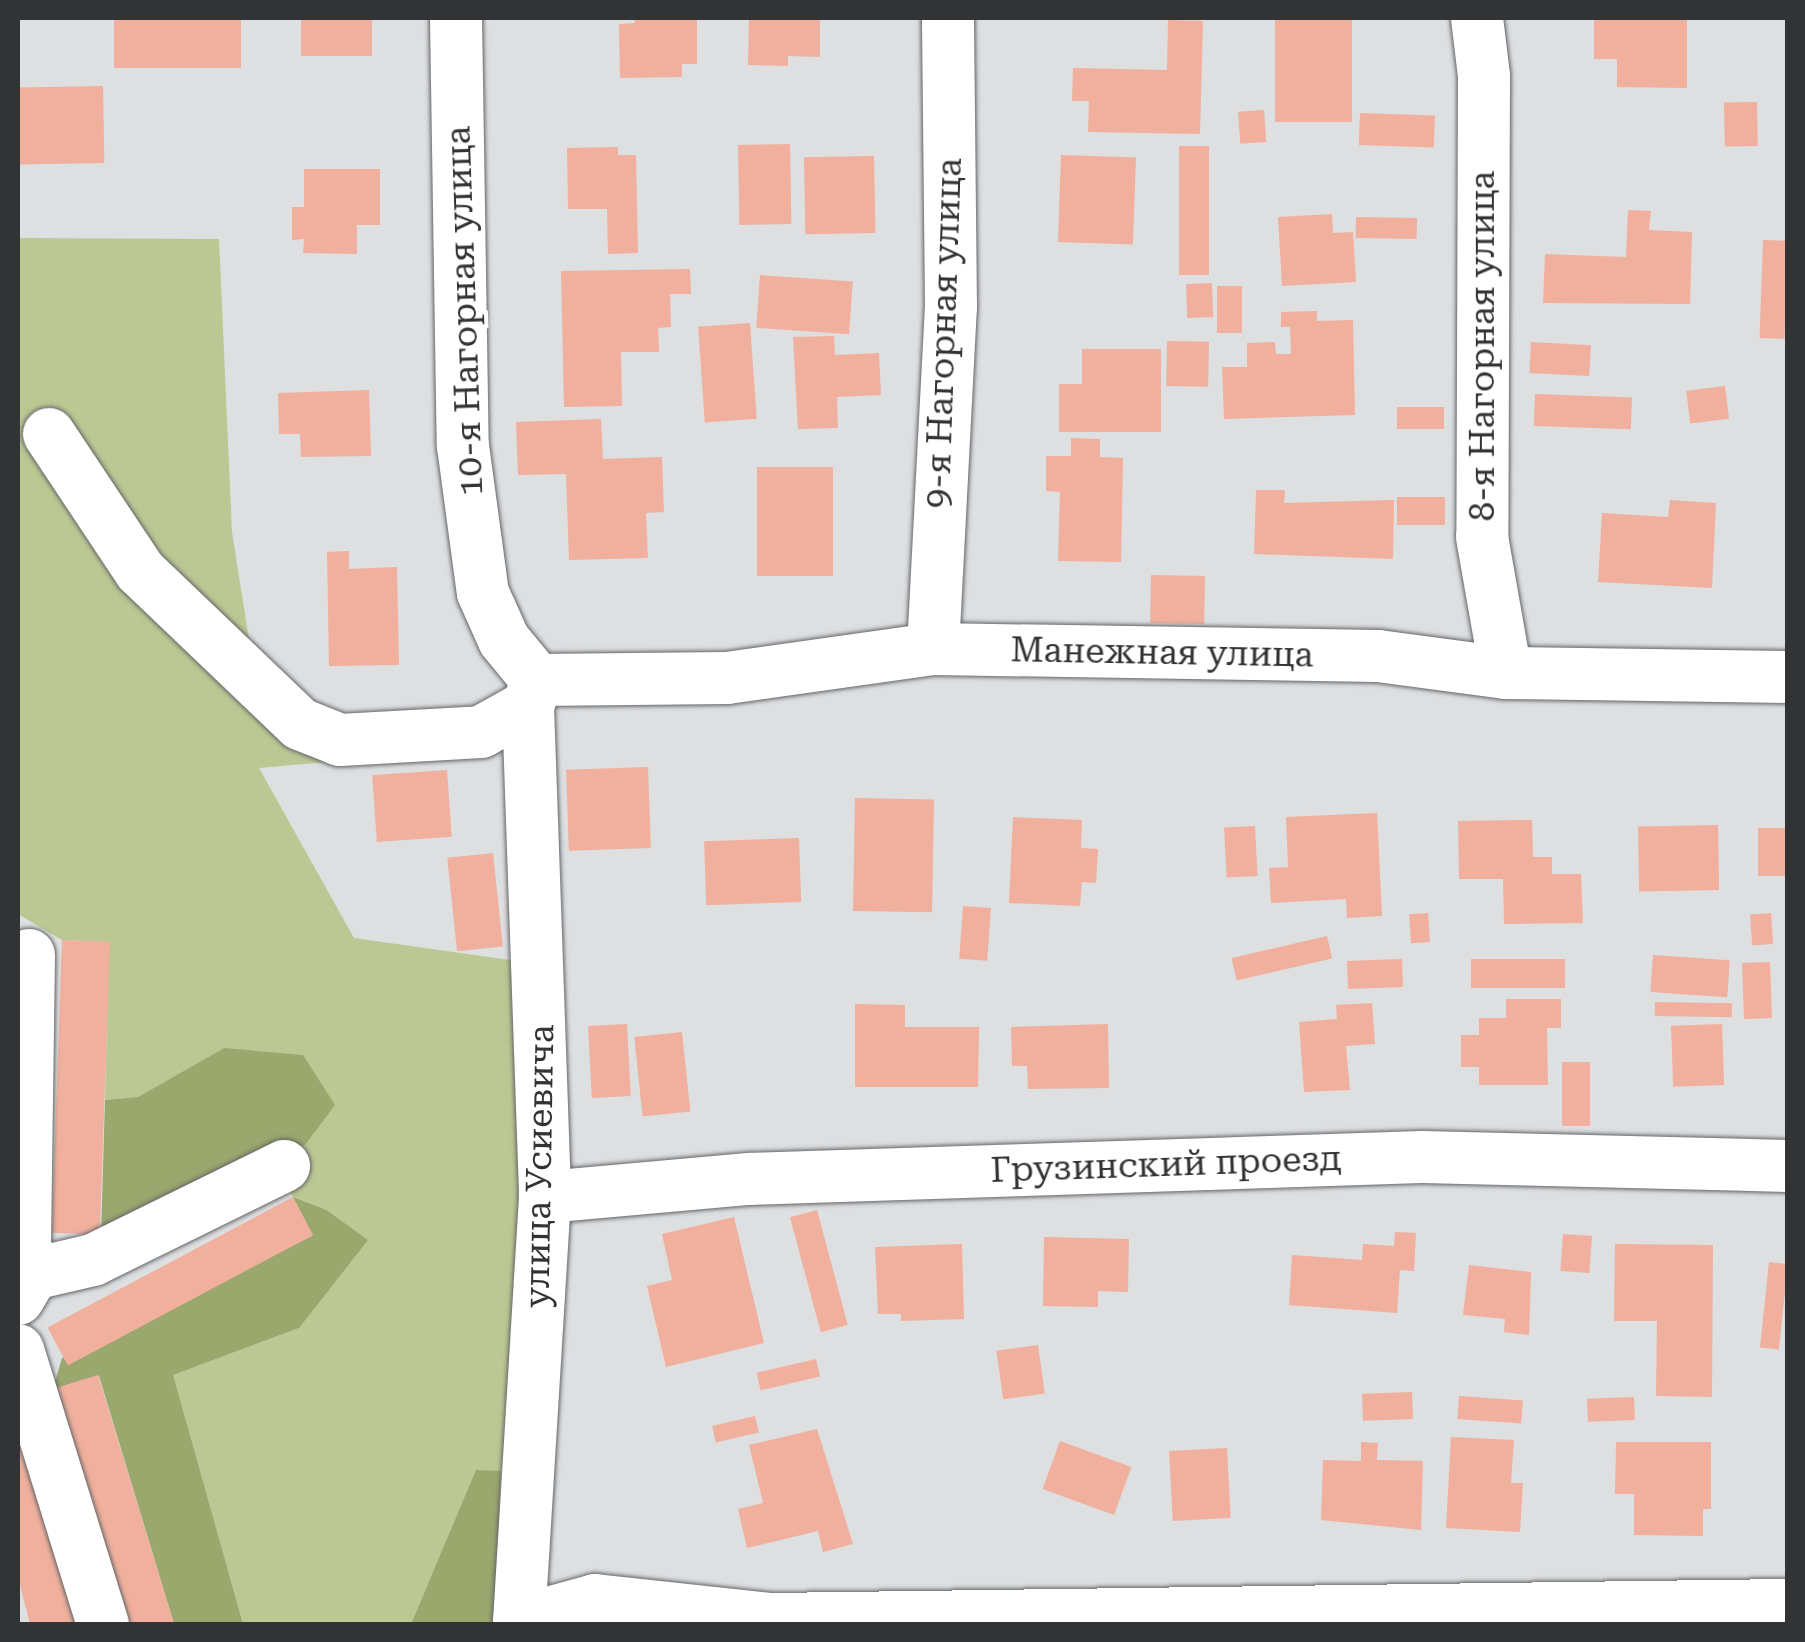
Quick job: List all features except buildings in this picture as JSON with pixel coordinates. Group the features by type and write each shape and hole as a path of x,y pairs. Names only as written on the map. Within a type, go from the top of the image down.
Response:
{"street":[{"name":"10-я Нагорная улица","path":"456,18 462,446 483,592 533,693"},
{"name":"9-я Нагорная улица","path":"933,649 951,307 948,18"},
{"name":"8-я Нагорная улица","path":"1477,18 1484,76 1482,537 1506,672"},
{"name":"Манежная улица","path":"50,434 140,571 300,724 340,740 481,732 533,693 727,678 933,649 1378,656 1506,672 1788,677"},
{"name":"улица Усиевича","path":"519,1623 545,1196 533,693"},
{"path":"28,955 26,1286 93,1260 284,1166"},
{"name":"Грузинский проезд","path":"545,1196 748,1179 1422,1157 1788,1166"},
{"path":"18,1350 104,1624"},
{"path":"519,1623 595,1600 771,1618 1253,1616 1788,1604"}],"green space":[{"path":"18,238 219,239 232,532 253,665 338,761 259,768 354,938 531,963 522,1287 501,1471 476,1471 411,1624 243,1624 172,1375 299,1328 326,1209 293,1197 224,1048 138,1097 105,1100 109,942 62,940 18,914"},
{"path":"224,1048 303,1055 335,1105 305,1145 101,1235 105,1100 138,1097"},
{"path":"293,1197 325,1209 368,1240 299,1328 173,1375 243,1624 174,1624 99,1376 53,1389 62,1358 312,1236"},
{"path":"476,1470 501,1471 496,1624 411,1624"}]}
